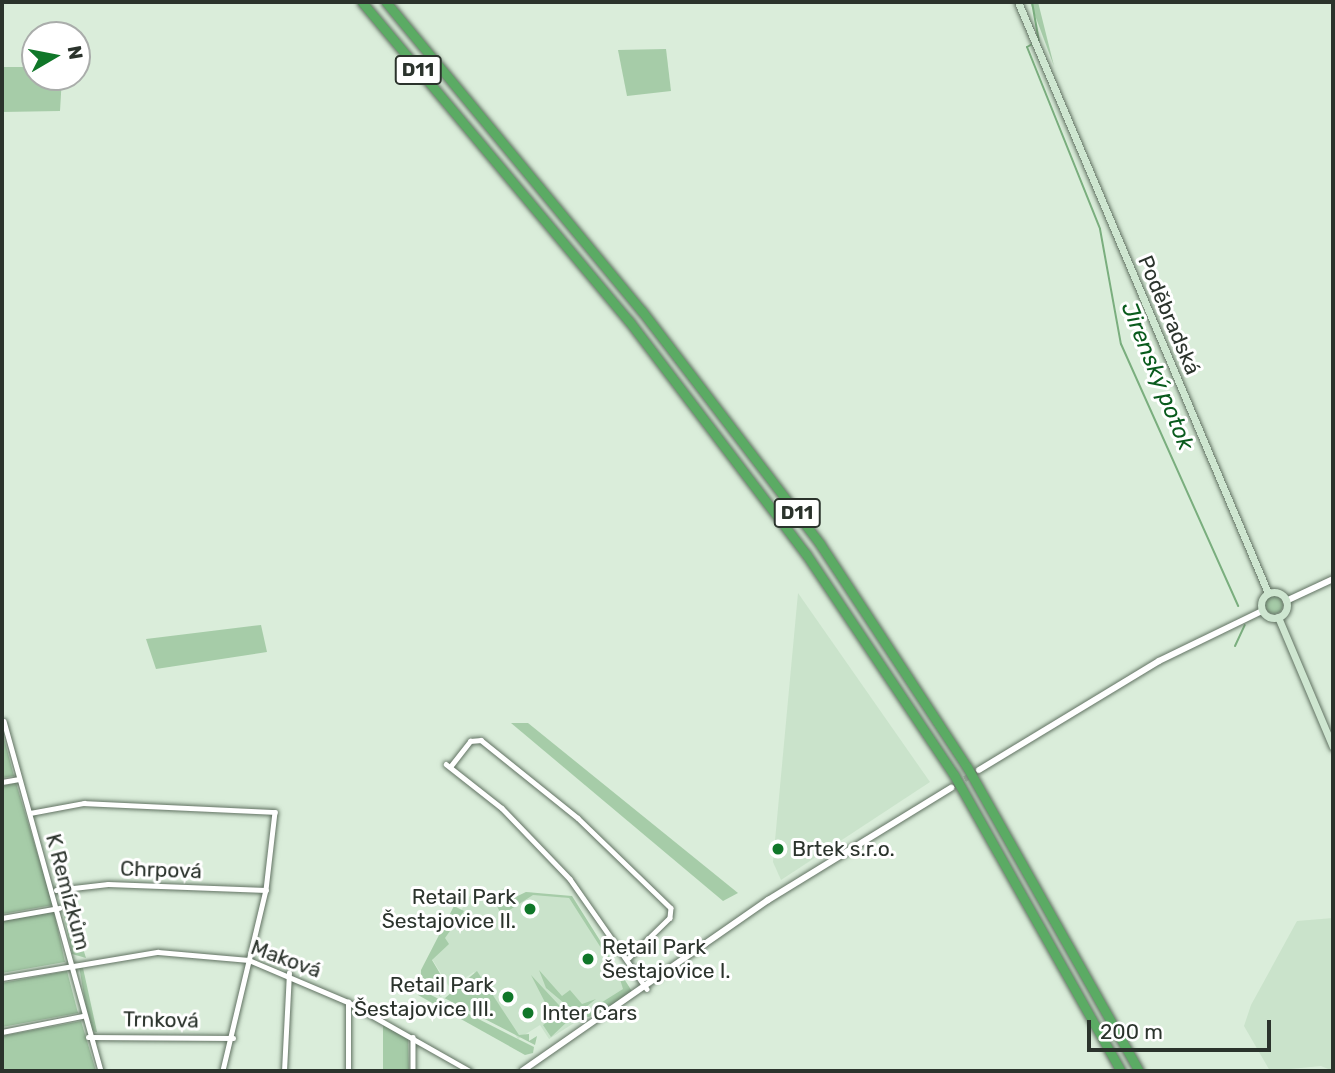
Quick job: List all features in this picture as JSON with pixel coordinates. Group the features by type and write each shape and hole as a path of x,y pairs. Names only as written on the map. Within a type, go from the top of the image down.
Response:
{"highway":[{"name":"D11","path":"362,2 629,321 806,554 954,775 1121,1071"},
{"name":"D11","path":"386,2 642,311 820,544 967,767 1139,1071"}],"main road":[{"name":"Poděbradská","path":"1018,2 1268,593"},
{"path":"1278,617 1286,601 1268,593 1262,611 1278,617 1333,747"}],"street":[{"path":"1286,601 1333,579"},
{"path":"979,770 1159,661 1262,611"},
{"name":"K Remízkům","path":"5,721 19,779 56,890 82,1016 100,1071"},
{"path":"629,958 670,918 671,908 579,818 481,740 470,741 448,766 548,854 629,958 647,989"},
{"path":"2,782 19,779"},
{"path":"522,1071 647,989 768,901 951,788"},
{"path":"30,813 84,803 275,812 266,890 233,1038 223,1071"},
{"name":"Chrpová","path":"56,890 107,884 266,890"},
{"path":"2,918 59,908"},
{"name":"Maková","path":"2,978 158,952 249,960 289,973 348,1002 413,1036 470,1071"},
{"path":"284,1071 289,973"},
{"path":"348,1002 348,1071"},
{"path":"2,1032 82,1016"},
{"path":"413,1036 413,1071"},
{"name":"Trnková","path":"88,1037 233,1038"}],"shaded area":[{"path":"1030,2 1038,2 1054,66"},
{"path":"666,49 671,91 627,96 618,50"},
{"path":"2,67 21,67 21,91 61,91 60,111 2,112"},
{"path":"798,593 930,782 781,880 773,862"},
{"path":"1270,596 1278,596 1283,605 1281,612 1270,614 1265,609 1265,601"},
{"path":"261,625 267,652 156,669 146,639"},
{"path":"511,723 528,723 738,893 723,901"},
{"path":"2,731 14,776 2,778"},
{"path":"16,783 53,905 2,914 2,786"},
{"path":"507,886 516,897 526,892 569,898 629,988 549,1039 540,1025 518,1039 474,972 450,988 432,959 474,889 492,896"},
{"path":"67,892 86,958 72,954 60,898"},
{"path":"526,892 572,896 633,993 589,1017 580,1016 623,989 619,976 569,898 533,895 505,913 511,923 506,925 497,906"},
{"path":"454,906 464,911 445,938 449,944 432,960 445,982 439,995 421,986 421,970"},
{"path":"54,912 65,962 2,973 2,921"},
{"path":"1333,918 1333,1071 1321,1066 1270,1071 1244,1026 1251,1005 1297,921"},
{"path":"79,966 83,968 97,1032 90,1031"},
{"path":"539,970 562,996 570,990 582,1004 596,999 577,1014 546,988"},
{"path":"67,971 78,1013 2,1027 2,983"},
{"path":"477,971 519,1035 529,1034 529,1041 537,1036 535,1045 443,997"},
{"path":"531,975 571,1018 551,1037 543,1025 553,1018"},
{"path":"421,990 534,1047 533,1053 525,1055 418,995"},
{"path":"81,1021 96,1071 2,1071 2,1036"},
{"path":"383,1025 408,1038 409,1071 383,1071"}],"waterway":[{"name":"Jirenský potok","path":"1032,2 1039,40"},
{"name":"Jirenský potok","path":"1034,43 1027,47 1100,229 1121,344 1238,606"},
{"name":"Jirenský potok","path":"1235,646 1245,625"}],"tunnel":[{"path":"957,784 979,770"}],"place":[{"name":"Brtek s.r.o.","path":"778,849"},
{"name":"Retail Park Šestajovice II.","path":"530,909"},
{"name":"Retail Park Šestajovice I.","path":"588,959"},
{"name":"Retail Park Šestajovice III.","path":"508,997"},
{"name":"Inter Cars","path":"528,1013"}]}
